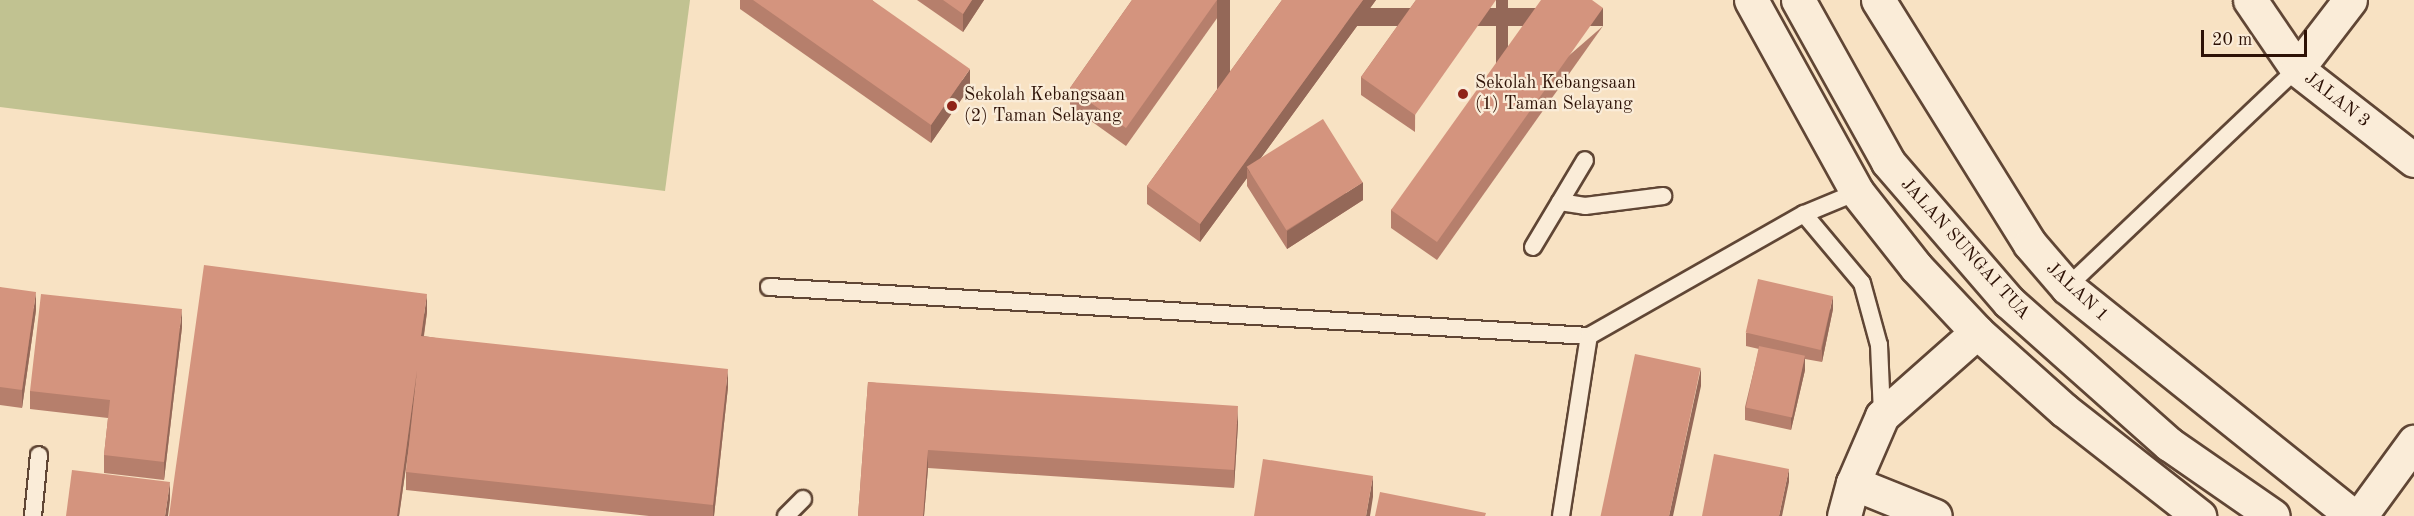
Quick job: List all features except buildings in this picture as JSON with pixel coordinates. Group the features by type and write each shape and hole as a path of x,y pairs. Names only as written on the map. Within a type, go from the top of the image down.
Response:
{"street":[{"path":"1751,0 1857,192 1916,267 1977,332 2064,410 2199,516"},
{"name":"JALAN SUNGAI TUA","path":"1798,0 1888,162 2009,302 2092,380 2169,444 2247,502 2273,516"},
{"name":"JALAN 1","path":"1878,0 2030,244 2067,287 2353,516"},
{"name":"JALAN 3","path":"2250,0 2297,69 2414,160"},
{"path":"2297,69 2350,0"},
{"path":"1844,516 1853,483 1882,416 1977,332"},
{"path":"2360,516 2414,442"},
{"path":"1853,483 1935,516"}],"lane":[{"path":"2067,287 2297,69"},
{"path":"1533,247 1585,160"},
{"path":"769,287 1589,336 1804,214 1857,192"},
{"path":"1560,202 1585,206 1663,196"},
{"path":"1804,214 1862,283 1879,345 1882,416"},
{"path":"1561,516 1589,336"},
{"path":"33,516 39,455"},
{"path":"786,516 803,499"}],"green space":[{"path":"0,0 690,0 665,191 0,107"}],"place":[{"name":"Sekolah Kebangsaan (1) Taman Selayang","path":"1463,94"},
{"name":"Sekolah Kebangsaan (2) Taman Selayang","path":"952,106"}]}
